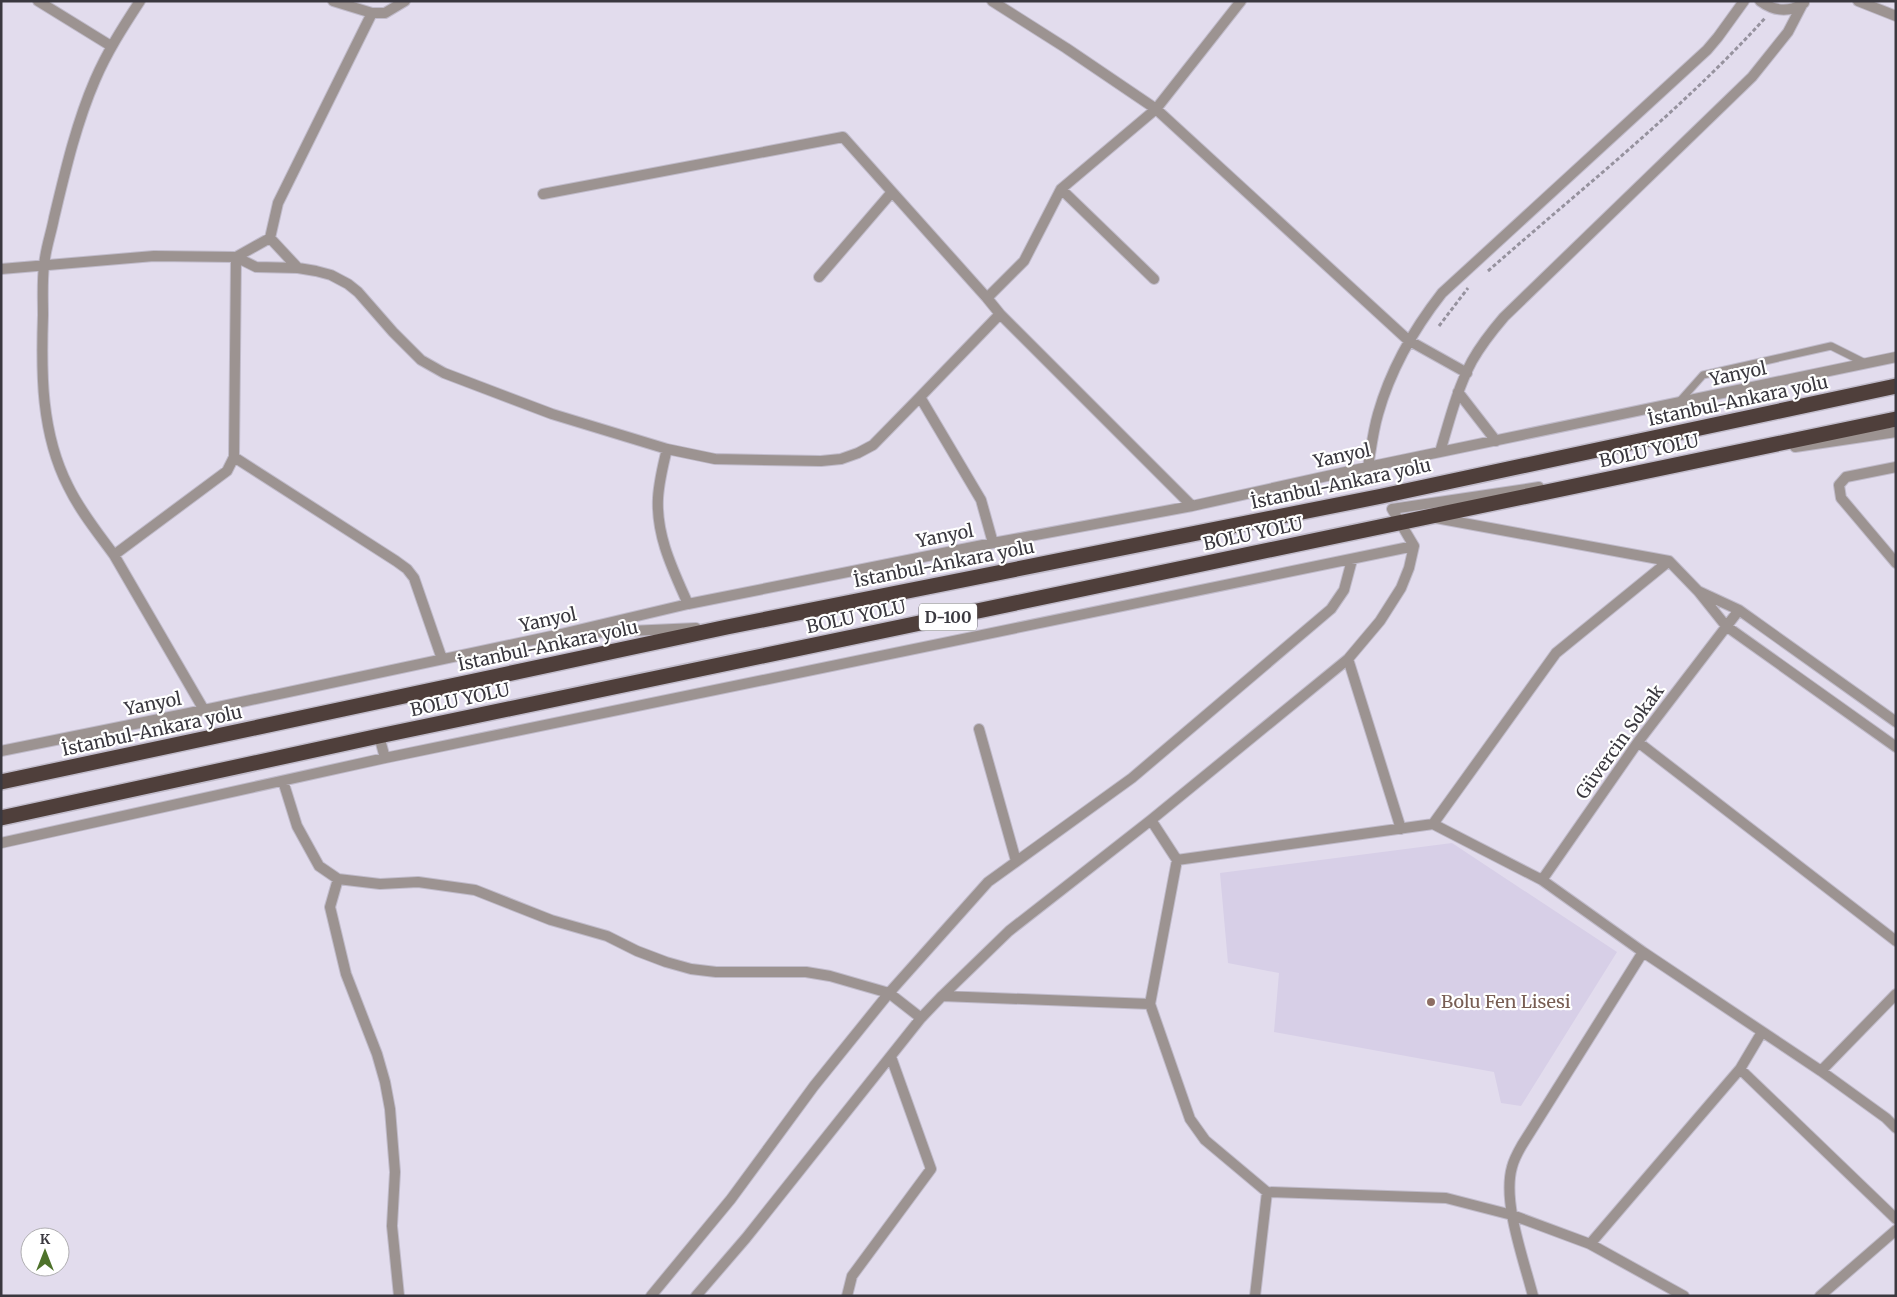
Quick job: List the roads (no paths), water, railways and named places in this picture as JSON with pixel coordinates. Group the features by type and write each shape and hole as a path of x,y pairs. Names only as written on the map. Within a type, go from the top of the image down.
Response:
{"highway":[{"name":"İstanbul-Ankara yolu","path":"1,782 727,627 1382,496 1896,386"},
{"name":"BOLU YOLU","path":"1,818 379,736 1896,419"}],"street":[{"path":"38,1 111,46"},
{"path":"140,1 111,46 95,80 63,180 44,265 43,392 48,424 68,485 88,520 114,555 204,710"},
{"path":"333,1 372,12 385,13 405,1"},
{"path":"992,1 1156,109 1408,340 1467,373"},
{"path":"987,298 1024,261 1061,189 1156,109 1242,1"},
{"path":"1368,467 1378,415 1392,373 1408,340 1442,293 1707,50 1744,1"},
{"path":"1760,1 1771,8 1779,10 1791,9 1805,3"},
{"path":"1858,1 1896,16"},
{"path":"1440,452 1458,392 1467,373 1486,340 1504,317 1752,77 1788,32 1805,3"},
{"path":"236,257 270,238 278,203 372,12"},
{"path":"543,194 843,137 1000,314 1192,506"},
{"path":"1061,189 1154,278"},
{"path":"819,277 892,192"},
{"path":"270,238 298,268"},
{"path":"1,269 154,256 236,257 256,267 298,268 331,275 358,292 392,332 421,360 444,373 552,414 667,448 727,459 821,461 841,459 858,453 873,445 1000,314"},
{"path":"114,555 227,471 234,458 236,257"},
{"name":"Yanyol","path":"1,751 561,634 688,604 992,543 1192,506 1368,467 1896,357"},
{"path":"1458,392 1496,441"},
{"path":"920,398 981,500 992,543"},
{"path":"1392,509 1896,432"},
{"path":"667,448 659,483 658,499 662,537 669,560 688,604"},
{"path":"234,458 407,569 414,578 442,659"},
{"path":"1896,467 1846,477 1839,485 1841,498 1896,563"},
{"path":"696,1296 746,1238 921,1018 942,996 1009,931 1151,820 1348,659 1380,621 1401,588 1409,568 1414,546 1392,509"},
{"path":"1392,509 1669,561 1698,591 1726,626 1896,747"},
{"path":"1,843 385,758 1414,546"},
{"path":"651,1296 731,1199 814,1086 889,994 988,882 1132,778 1331,609 1344,590 1352,560"},
{"path":"1432,824 1556,653 1669,561"},
{"path":"1698,591 1739,610 1896,722"},
{"name":"Güvercin Sokak","path":"1542,880 1638,742 1739,610"},
{"path":"561,634 727,627"},
{"path":"1348,659 1401,829"},
{"path":"979,729 1016,861"},
{"path":"379,736 385,758"},
{"path":"1638,742 1896,940"},
{"path":"283,781 296,826 319,866 338,879 380,884 418,882 475,890 552,920 607,936 637,951 666,962 691,969 716,972 806,972 830,976 889,994 921,1018"},
{"path":"1151,820 1177,860 1150,1004 1190,1119 1205,1140 1267,1192 1446,1198 1512,1215 1590,1244 1684,1296"},
{"path":"1177,860 1432,824 1542,880 1643,952 1820,1071 1886,1118 1896,1128"},
{"path":"338,879 330,907 346,974 377,1054 390,1109 395,1172 392,1226 399,1296"},
{"path":"1533,1296 1512,1215 1509,1187 1512,1166 1522,1145 1643,952"},
{"path":"1820,1071 1896,994"},
{"path":"942,996 1150,1004"},
{"path":"1590,1244 1740,1069 1762,1032"},
{"path":"847,1296 852,1276 931,1169 890,1057"},
{"path":"1740,1069 1896,1219"},
{"path":"1254,1296 1267,1192"},
{"path":"1820,1296 1896,1230"}],"lane":[{"path":"1678,403 1703,375 1831,346 1864,363"}],"place":[{"name":"Bolu Fen Lisesi","path":"1431,1002"}]}
